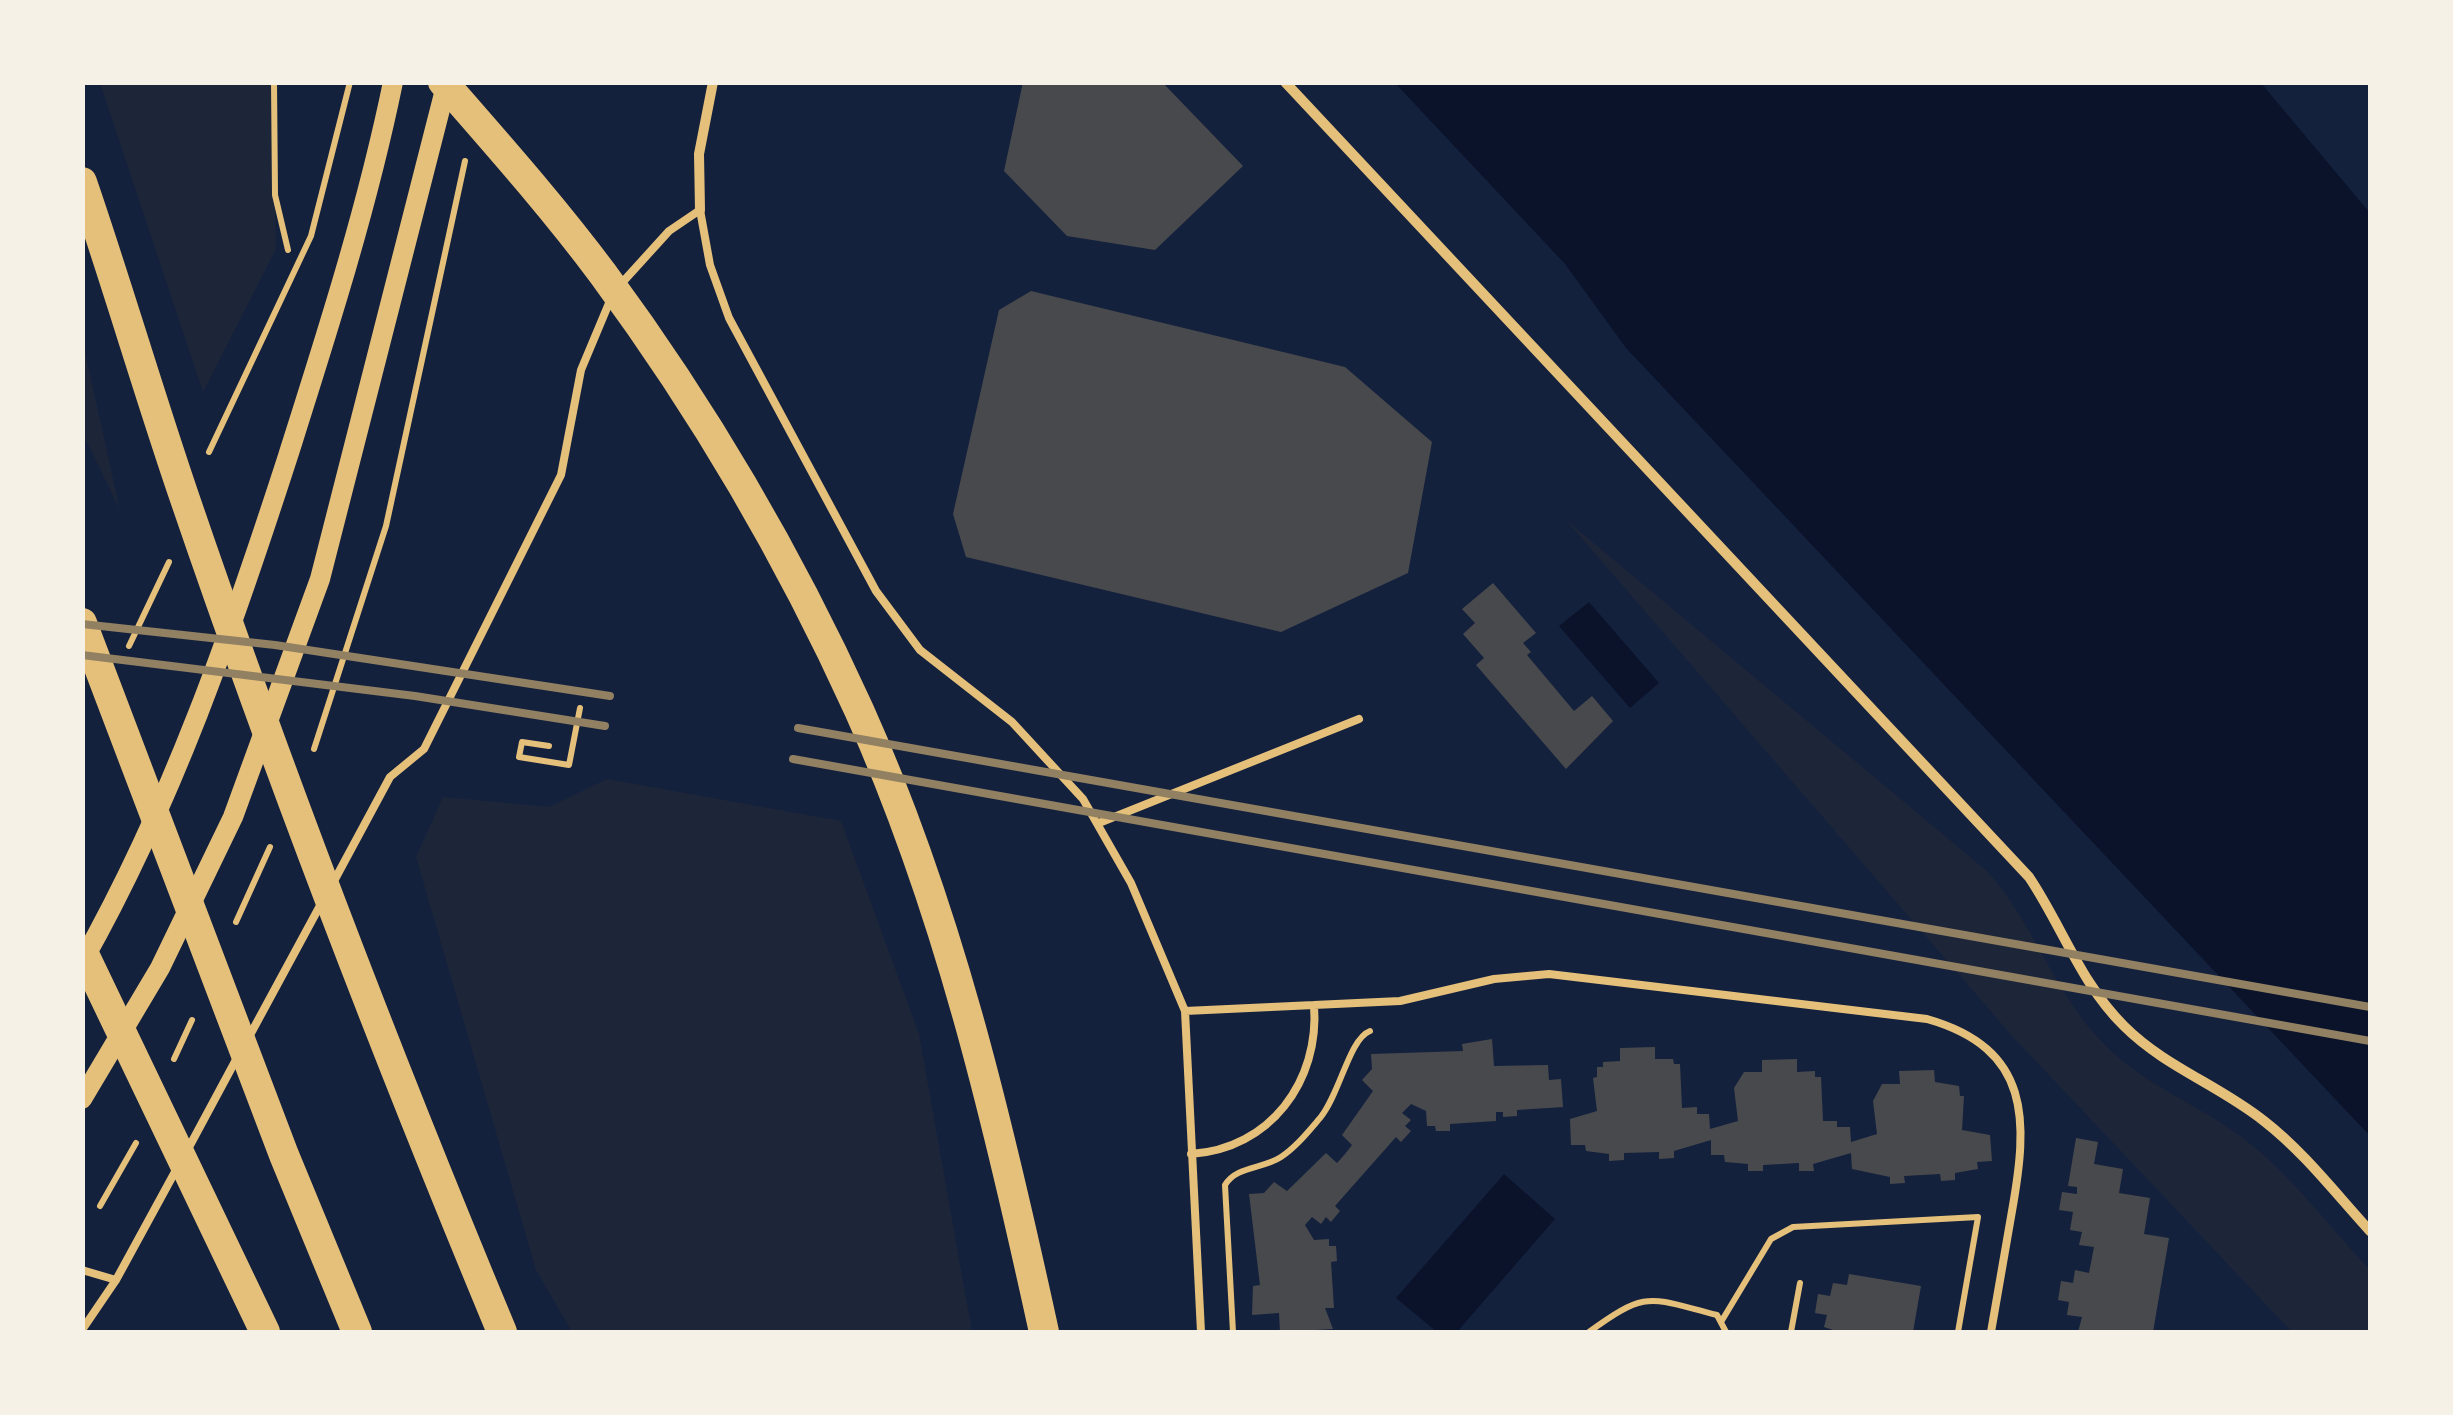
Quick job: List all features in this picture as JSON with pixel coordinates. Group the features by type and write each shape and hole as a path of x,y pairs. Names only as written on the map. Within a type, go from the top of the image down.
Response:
{"highway":[{"path":"445,82 553,210 680,386 742,489 859,712 922,874 968,1014 1002,1142 1044,1332"},
{"path":"82,182 184,498 367,994 502,1332"},
{"path":"82,623 284,1156 357,1332"},
{"path":"82,950 264,1332"}],"main road":[{"path":"82,962 131,874 190,738 262,536 331,318 378,154 393,82"},
{"path":"82,1100 160,968 233,817 320,579 445,82"}],"street":[{"path":"700,210 699,154 713,82"},
{"path":"1285,82 2029,878 2080,968 2122,1025 2166,1061 2263,1120 2370,1231"}],"lane":[{"path":"82,1330 116,1280 390,777 424,749 561,475 581,370 604,309 642,257 700,210 710,266 729,318 898,626 944,672 1012,722 1050,759 1099,823 1131,883 1184,1010 1201,1332"},
{"path":"1099,823 1359,719"},
{"path":"1184,1010 1400,1001 1494,978 1548,974 1927,1019 1950,1026 1990,1052 2006,1073 2023,1123 2023,1150 1992,1332"},
{"path":"1191,1154 1212,1152 1252,1135 1298,1088 1315,1048 1314,1005"},
{"path":"82,1270 116,1280"}],"path":[{"path":"274,82 276,195 288,250"},
{"path":"206,459 310,236 350,82"},
{"path":"122,659 175,546"},
{"path":"550,746 522,742 519,758 569,765 580,708"},
{"path":"1234,1332 1225,1185 1238,1172 1270,1164 1294,1148 1342,1084 1353,1044 1359,1036 1376,1030"},
{"path":"1721,1322 1771,1239 1781,1231 1978,1217 1958,1332"},
{"path":"1792,1332 1800,1283"},
{"path":"1589,1332 1640,1299 1717,1315 1726,1332"}],"shaded area":[{"path":"100,83 273,83 276,249 203,392"},
{"path":"1395,83 2261,83 2370,213 2370,1136 1626,348 1565,264"},
{"path":"83,343 120,510 83,434"},
{"path":"1566,520 1988,872 2071,1002 2103,1043 2137,1072 2212,1117 2265,1156 2370,1270 2370,1332 2292,1332 2013,1037"},
{"path":"1589,602 1659,683 1630,708 1559,626"},
{"path":"607,779 841,821 919,1034 972,1332 572,1332 536,1270 416,857 443,797 549,807"},
{"path":"1504,1174 1555,1219 1457,1332 1437,1332 1396,1298"}],"building":[{"path":"1023,82 1162,82 1243,166 1155,250 1067,236 1004,171"},
{"path":"1031,291 1345,367 1432,442 1408,573 1281,632 966,557 953,514 999,310"},
{"path":"1493,583 1536,633 1523,643 1531,652 1527,655 1574,711 1592,696 1613,721 1566,769 1476,665 1484,658 1463,634 1475,623 1462,609"},
{"path":"1492,1039 1494,1066 1548,1065 1549,1080 1561,1079 1563,1107 1517,1110 1517,1116 1503,1117 1503,1112 1496,1112 1496,1121 1450,1124 1450,1131 1436,1131 1435,1126 1427,1126 1426,1111 1411,1104 1402,1113 1411,1120 1405,1126 1411,1131 1401,1142 1396,1137 1335,1206 1340,1211 1331,1222 1326,1217 1321,1224 1312,1217 1305,1225 1314,1240 1329,1239 1329,1246 1336,1246 1337,1261 1331,1262 1334,1308 1325,1308 1333,1329 1280,1332 1279,1313 1252,1315 1253,1286 1260,1285 1249,1194 1264,1193 1274,1182 1287,1191 1326,1153 1337,1163 1345,1154 1352,1145 1342,1135 1373,1091 1362,1080 1372,1069 1371,1054 1463,1051 1462,1044"},
{"path":"1655,1047 1655,1059 1673,1059 1674,1064 1680,1064 1682,1108 1697,1107 1697,1114 1709,1114 1710,1129 1738,1121 1734,1088 1744,1072 1762,1072 1762,1060 1797,1059 1797,1072 1815,1071 1815,1077 1821,1077 1823,1121 1837,1121 1837,1127 1850,1127 1851,1142 1877,1134 1873,1101 1882,1084 1900,1084 1899,1071 1934,1070 1935,1082 1959,1086 1960,1096 1964,1096 1962,1130 1990,1135 1992,1161 1977,1162 1978,1169 1955,1173 1955,1180 1941,1181 1940,1174 1904,1176 1905,1183 1890,1184 1890,1177 1852,1169 1851,1153 1813,1164 1814,1171 1799,1171 1799,1163 1763,1165 1763,1171 1748,1171 1748,1164 1725,1162 1724,1155 1711,1155 1711,1140 1674,1151 1674,1158 1659,1159 1659,1152 1624,1153 1624,1160 1609,1161 1609,1154 1586,1151 1585,1145 1571,1145 1570,1119 1597,1111 1593,1078 1597,1077 1597,1067 1603,1067 1603,1062 1620,1061 1620,1048"},
{"path":"2076,1138 2098,1142 2094,1164 2123,1169 2119,1193 2150,1198 2144,1234 2169,1238 2153,1332 2078,1332 2082,1317 2067,1315 2069,1302 2058,1300 2061,1281 2073,1283 2075,1270 2089,1273 2094,1247 2079,1245 2082,1232 2070,1230 2073,1212 2059,1210 2062,1192 2077,1194 2077,1187 2068,1186"},
{"path":"1849,1274 1921,1286 1913,1332 1839,1332 1824,1327 1827,1315 1815,1313 1818,1294 1830,1296 1833,1283 1847,1285"}],"railway":[{"path":"82,624 275,645 610,696"},
{"path":"82,655 415,696 605,726"},
{"path":"798,728 2370,1007"},
{"path":"793,759 2370,1041"}]}
